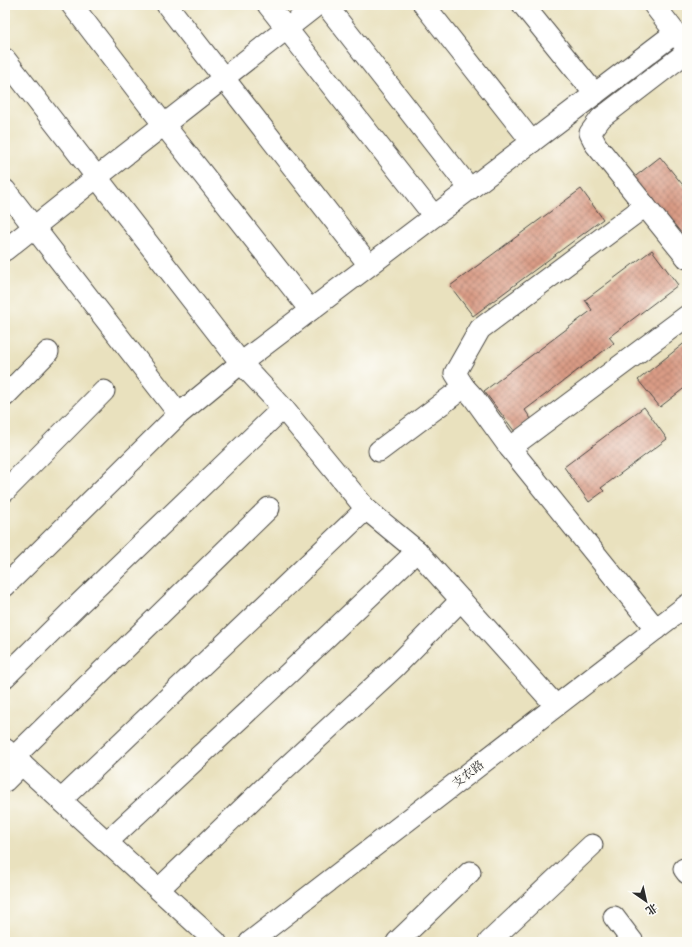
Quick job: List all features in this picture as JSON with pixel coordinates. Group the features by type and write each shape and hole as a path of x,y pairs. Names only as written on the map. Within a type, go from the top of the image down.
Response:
{"street":[{"path":"72,5 164,125 310,310"},
{"path":"167,5 370,265"},
{"path":"268,5 434,216"},
{"path":"5,250 96,177 317,5"},
{"path":"326,5 470,189"},
{"path":"424,5 532,142"},
{"path":"523,5 595,94"},
{"path":"5,586 179,414 241,363 595,94 681,40 654,5"},
{"path":"687,52 601,118 590,133 596,145 687,258"},
{"path":"5,59 241,363 283,408 366,509 417,551 556,706"},
{"path":"5,190 179,414"},
{"path":"645,206 480,329 456,373 464,387 474,398 510,448 656,629"},
{"path":"510,448 687,316"},
{"path":"5,396 48,352"},
{"path":"379,451 464,387"},
{"path":"5,491 104,391"},
{"path":"5,677 283,408"},
{"path":"5,781 14,757 269,508"},
{"path":"61,800 366,509"},
{"path":"107,842 289,673 417,551"},
{"path":"159,890 264,788 396,666 461,600"},
{"name":"支农路","path":"250,942 687,605"},
{"path":"14,757 216,942"},
{"path":"489,942 592,845"},
{"path":"397,942 470,872"},
{"path":"614,917 633,942"}],"building":[{"path":"660,157 687,190 687,248 632,179"},
{"path":"581,189 603,219 473,316 450,286"},
{"path":"652,250 678,285 609,337 614,343 525,410 531,419 515,432 484,391 592,310 585,300"},
{"path":"687,341 687,386 660,407 638,380"},
{"path":"644,407 667,439 601,488 604,491 589,502 564,467"}]}
